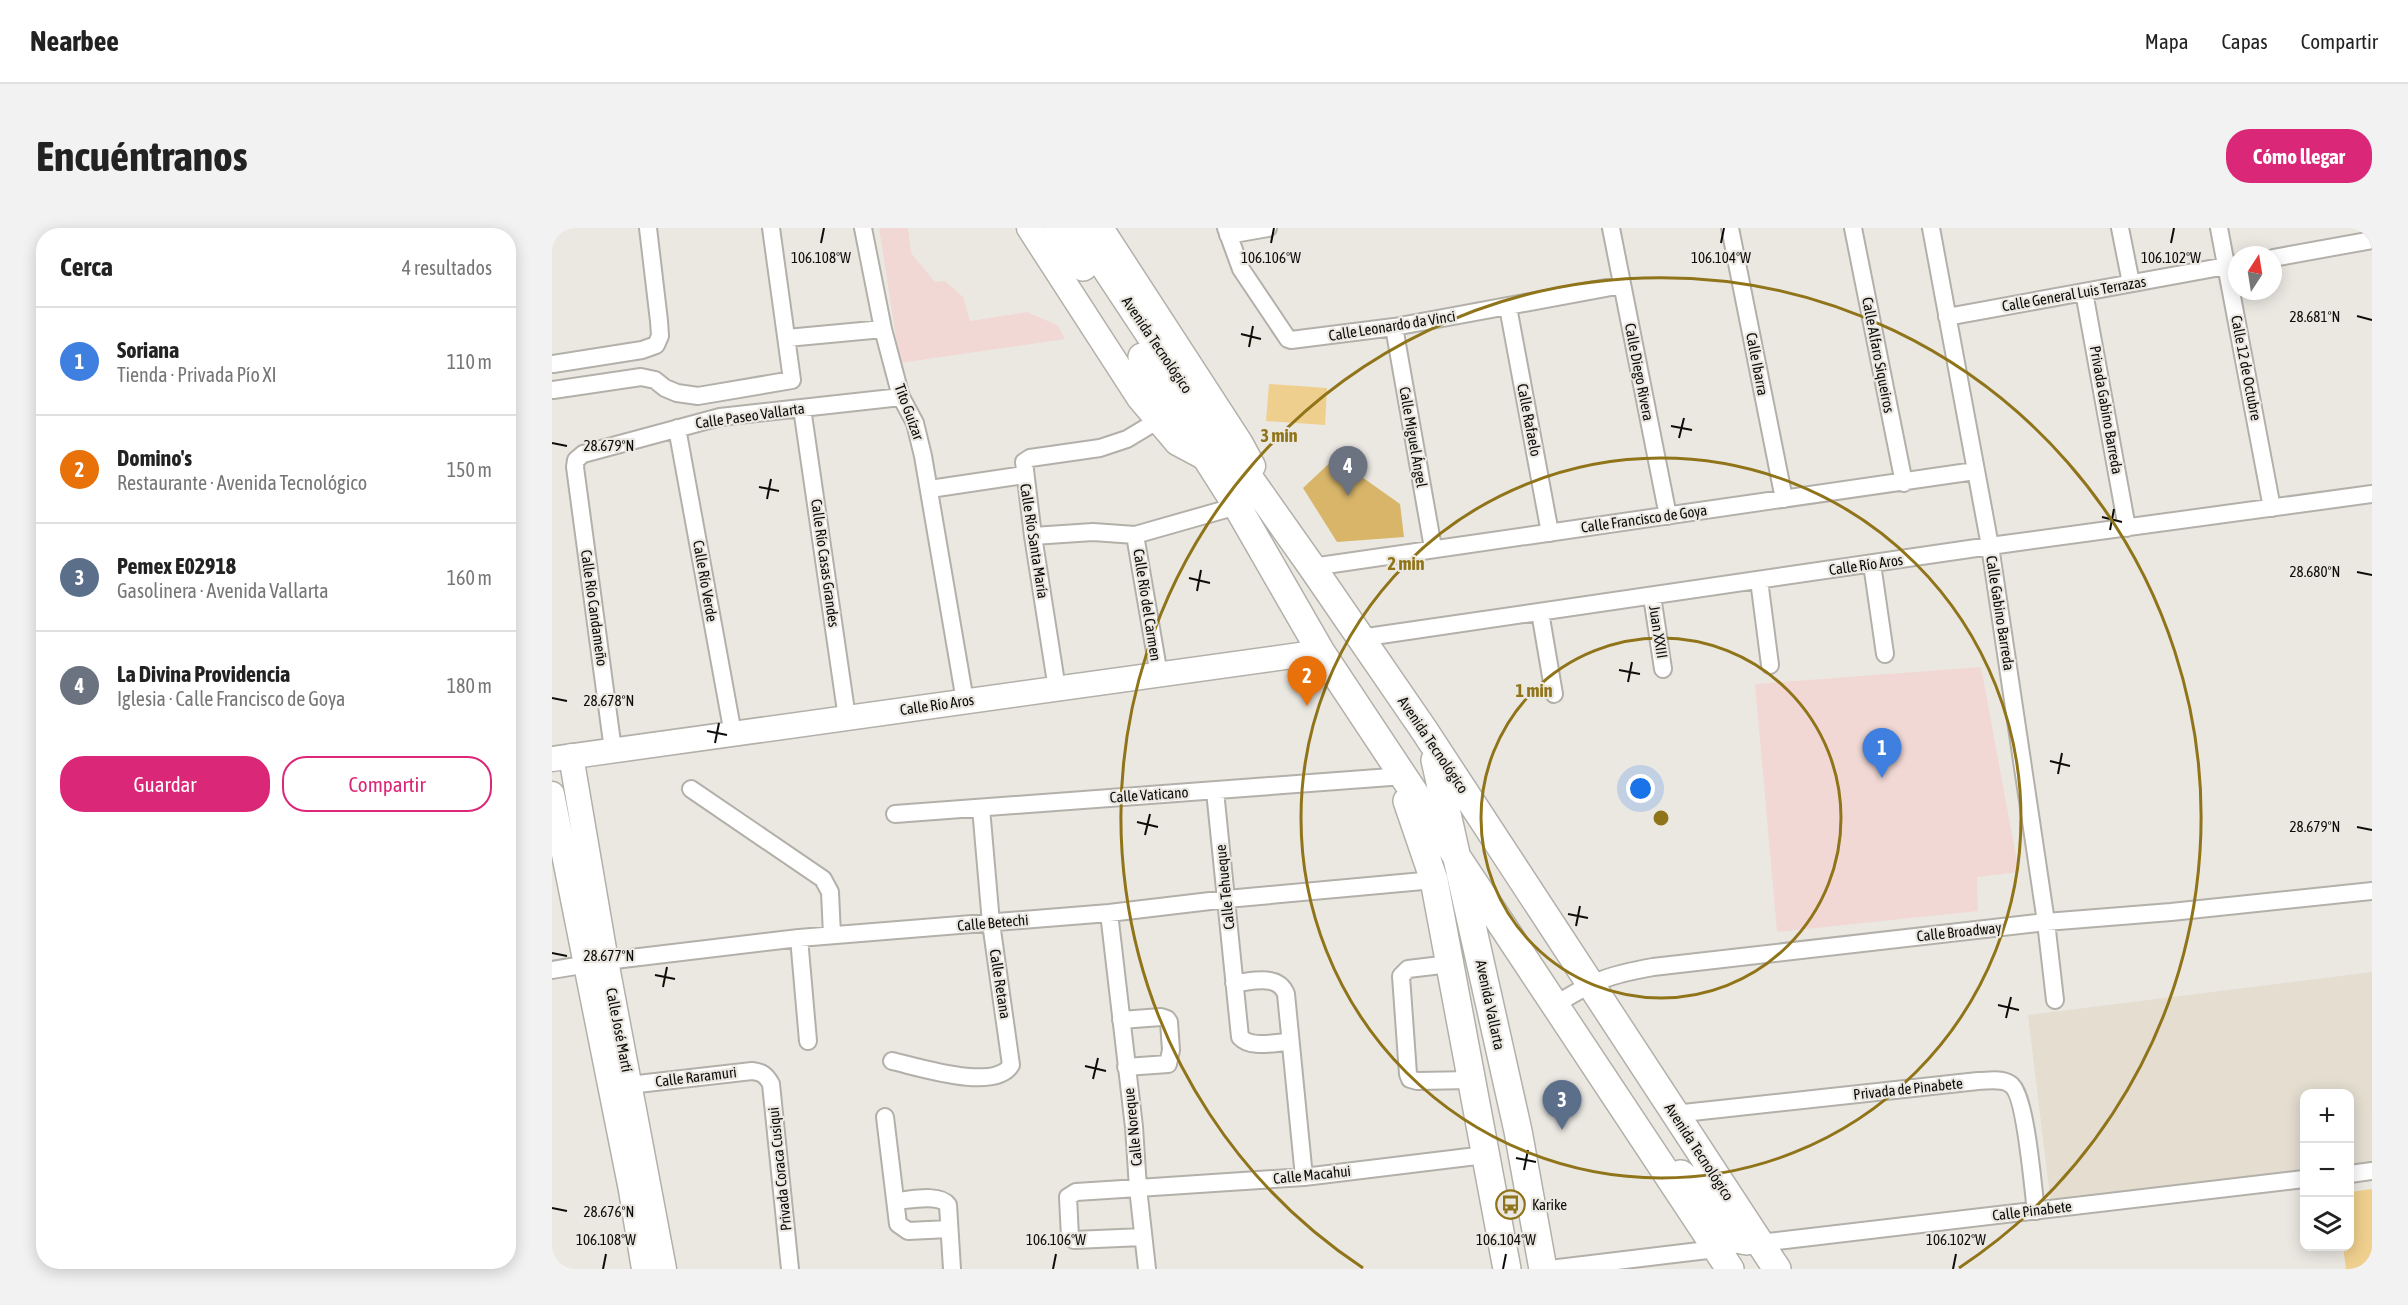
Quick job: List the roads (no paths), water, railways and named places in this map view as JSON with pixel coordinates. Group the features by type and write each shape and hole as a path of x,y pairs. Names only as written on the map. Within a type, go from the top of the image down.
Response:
{"main road":[{"name":"Avenida Tecnológico","path":"1057,228 1163,372 1266,502 1312,567 1431,741 1674,1114 1757,1256 1777,1269"},
{"name":"Avenida Tecnológico","path":"1079,228 1163,372 1207,459 1237,506 1321,652 1723,1259"},
{"name":"Avenida Vallarta","path":"1431,741 1464,867 1518,1131 1543,1269"},
{"name":"Avenida Vallarta","path":"1404,776 1407,798 1434,880 1507,1269"},
{"path":"1464,867 1498,889 1550,964 1557,966 1571,957"},
{"path":"1661,1165 1675,1169 1696,1186 1736,1239 1757,1256"},
{"path":"1723,1259 1732,1249 1747,1258 1757,1256"}],"street":[{"path":"553,364 654,348 659,339 660,328 648,228"},
{"path":"771,228 787,338 884,329"},
{"name":"Tito Guízar","path":"864,228 884,329 902,397 915,423 930,489 965,701"},
{"path":"1029,228 1139,398 1177,442 1207,459"},
{"path":"1101,228 1240,442 1257,475 1266,502"},
{"path":"1227,231 1268,228"},
{"name":"Calle Diego Rivera","path":"1611,228 1668,516"},
{"name":"Calle Ibarra","path":"1730,228 1784,499"},
{"name":"Calle Alfaro Siqueiros","path":"1853,228 1904,483"},
{"name":"Calle Gabino Barreda","path":"1931,228 1990,546 2046,922 2055,1000"},
{"path":"2120,228 2131,283"},
{"name":"Calle 12 de Octubre","path":"2219,228 2228,254"},
{"name":"Calle Leonardo da Vinci","path":"1227,231 1241,268 1290,340 1394,327 1622,285"},
{"path":"2282,256 2372,240"},
{"name":"Calle General Luis Terrazas","path":"1947,317 2228,266"},
{"name":"Privada Gabino Barreda","path":"2084,292 2127,528"},
{"name":"Calle 12 de Octubre","path":"2238,300 2272,508"},
{"name":"Calle Rafaelo","path":"1508,307 1550,533"},
{"name":"Calle Miguel Ángel","path":"1394,327 1432,548"},
{"name":"Calle Paseo Vallarta","path":"552,360 552,390 641,377 655,380 676,393 698,396 792,380 787,338"},
{"name":"Calle Paseo Vallarta","path":"575,467 576,460 583,454 720,417 902,397"},
{"name":"Calle Río Casas Grandes","path":"802,408 847,718"},
{"name":"Calle Río Santa María","path":"1057,689 1024,475 1024,462 1030,458 1100,448 1127,439 1157,421"},
{"name":"Calle Río Verde","path":"677,428 733,734"},
{"name":"Calle Río Candameño","path":"575,467 613,750"},
{"name":"Calle Francisco de Goya","path":"1312,567 1975,471"},
{"path":"930,489 1024,475"},
{"name":"Calle Río Aros","path":"1360,638 1990,546 2372,494"},
{"path":"1033,536 1093,532 1135,534 1237,506"},
{"name":"Calle Río del Carmen","path":"1135,534 1159,675"},
{"path":"1872,564 1885,654"},
{"path":"1759,580 1770,665"},
{"name":"Juan XXIII","path":"1652,596 1663,669"},
{"path":"1540,612 1554,694"},
{"name":"Calle Río Aros","path":"562,757 1321,652"},
{"name":"Calle José Martí","path":"562,757 644,1269"},
{"name":"Calle Vaticano","path":"895,814 1404,776"},
{"path":"691,789 823,879 830,892 832,935"},
{"name":"Calle Tehueque","path":"1215,790 1240,1037 1253,1044 1290,1042"},
{"name":"Calle José Martí","path":"552,794 629,1085 664,1269"},
{"name":"Calle Retana","path":"892,1061 971,1077 991,1077 1007,1071 1011,1065 991,923 981,808"},
{"name":"Calle Betechi","path":"552,970 799,938 1109,913 1227,899 1434,880"},
{"name":"Calle Broadway","path":"1555,1005 1589,984 1617,973 1653,967 2046,922 2171,912 2372,891"},
{"name":"Calle Noreque","path":"1109,913 1134,1127 1147,1269"},
{"path":"799,938 808,1041"},
{"path":"1450,964 1408,969 1401,976 1408,1074 1410,1079 1417,1081 1472,1080"},
{"path":"1234,983 1269,980 1283,986 1286,994 1304,1177"},
{"name":"Calle Noreque","path":"1121,1020 1166,1017 1169,1022 1171,1050 1168,1064 1126,1066"},
{"name":"Calle Raramuri","path":"629,1085 752,1071 762,1073"},
{"name":"Privada Coraca Cusiqui","path":"762,1073 771,1084 790,1269"},
{"name":"Privada de Pinabete","path":"1674,1114 1998,1080 2009,1083 2019,1096 2036,1211"},
{"path":"885,1117 898,1224 905,1230 949,1229"},
{"name":"Calle Macahui","path":"1138,1188 1304,1177 1485,1155"},
{"path":"2354,1173 2372,1171"},
{"name":"Calle Pinabete","path":"1757,1256 2036,1211 2300,1179"},
{"name":"Calle Noreque","path":"1138,1188 1076,1192 1068,1197 1070,1237 1079,1241 1143,1238"},
{"path":"896,1201 937,1199 945,1201 948,1205 952,1269"},
{"path":"1550,1269 1723,1259"}],"place":[{"name":"La Divina Providencia","path":"1348,496"},
{"name":"Domino's","path":"1307,706"},
{"name":"Soriana","path":"1882,778"},
{"name":"Pemex E02918","path":"1562,1130"},
{"name":"Karike","path":"1511,1205"}]}
